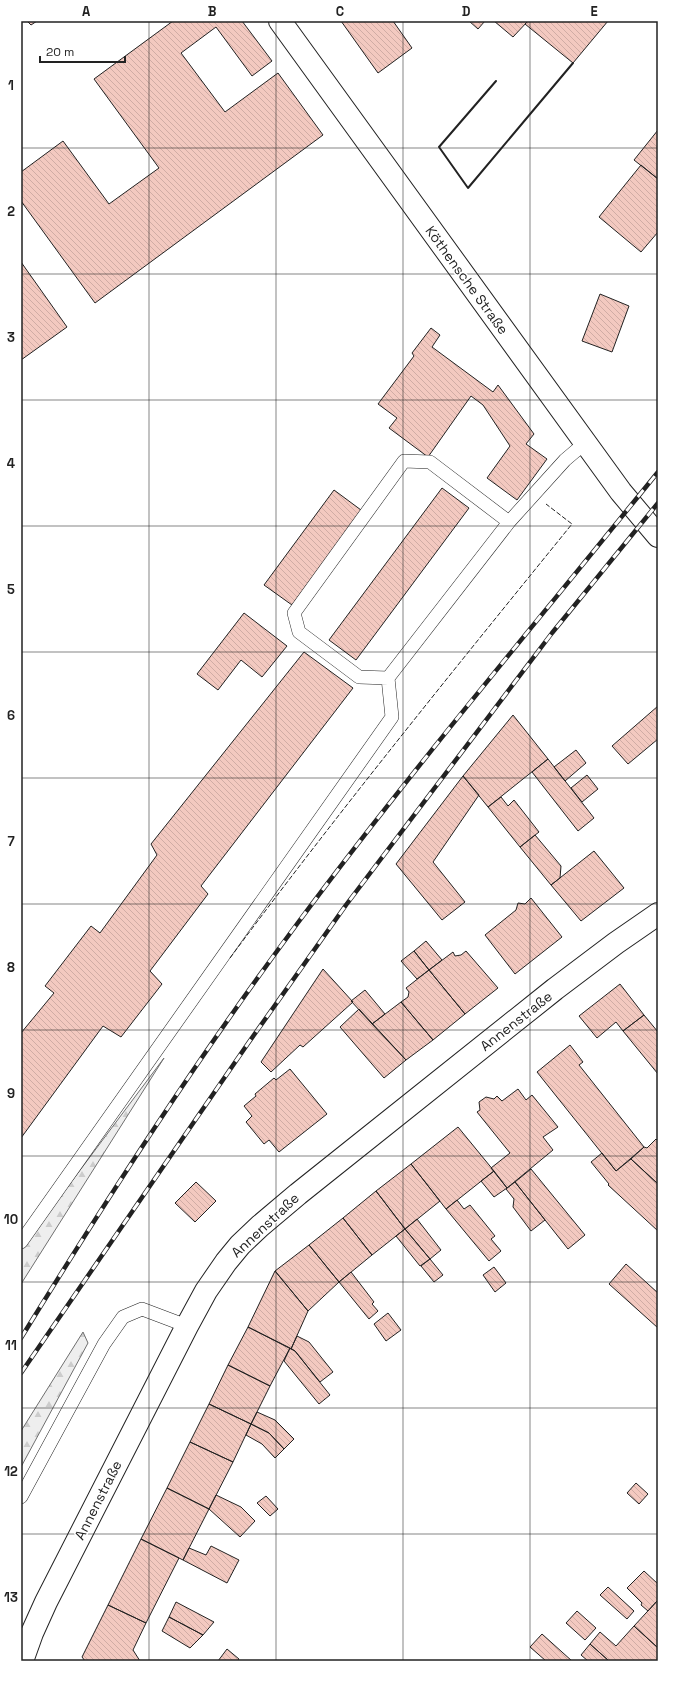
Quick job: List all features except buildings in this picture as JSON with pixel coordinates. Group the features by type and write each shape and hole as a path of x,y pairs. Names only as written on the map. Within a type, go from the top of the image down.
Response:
{"main road":[{"name":"Köthensche Straße","path":"280,21 585,443 621,492 658,536"},
{"name":"Annenstraße","path":"22,1661 32,1633 46,1602 187,1326 206,1291 240,1245 260,1226 556,989 616,943 658,914"}],"lane":[{"path":"21,1242 392,717 388,678 509,522 565,460 585,443"},
{"path":"388,678 359,677 299,632 294,613 404,462 430,462 509,522"},
{"path":"21,1497 104,1344 123,1318 142,1309 187,1326"}],"green space":[{"path":"164,1058 21,1284 21,1249"},
{"path":"83,1332 88,1343 21,1467 21,1431"}],"railway":[{"path":"21,1338 154,1128 260,974 341,866 430,752 658,472"},
{"path":"21,1373 249,1042 346,905 552,633 658,503"}],"fence":[{"path":"230,958 356,793 572,524 546,504"}],"wall":[{"path":"496,81 439,147 468,188 573,63"}]}
